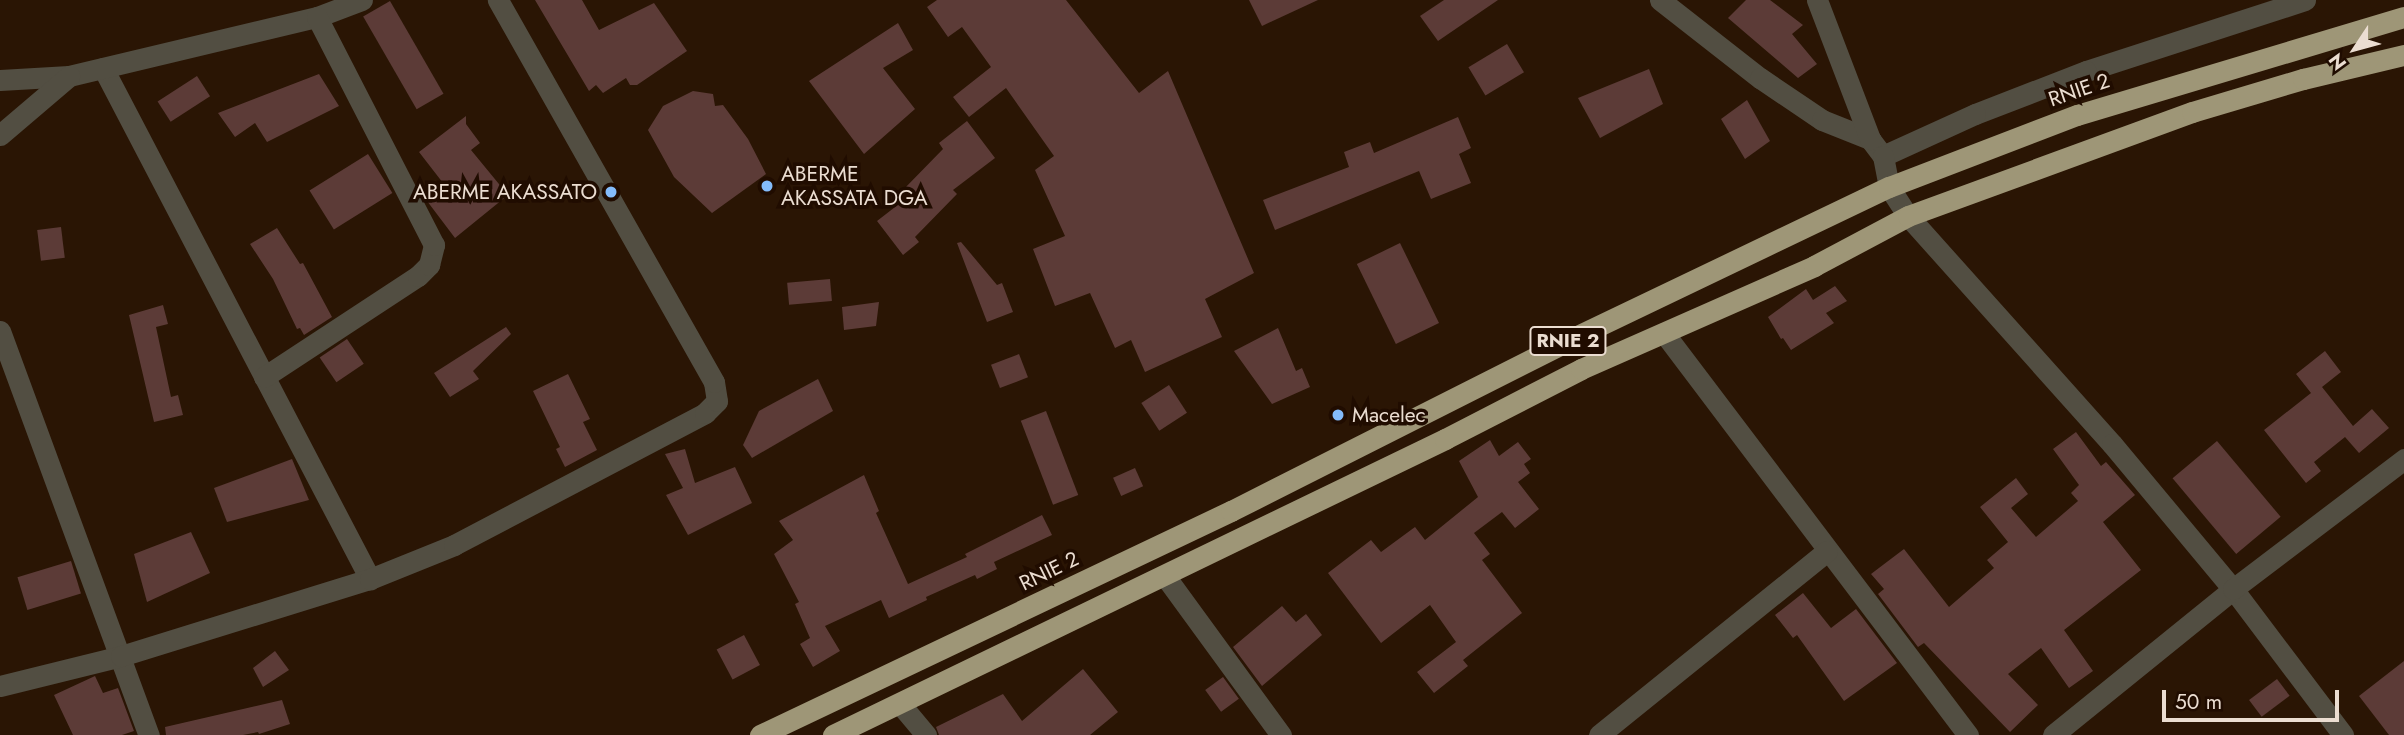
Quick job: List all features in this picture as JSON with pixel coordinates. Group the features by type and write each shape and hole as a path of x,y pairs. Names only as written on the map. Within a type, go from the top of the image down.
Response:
{"highway":[{"name":"RNIE 2","path":"760,735 1231,511 1567,341 1889,187 2077,115 2404,17"},
{"name":"RNIE 2","path":"833,735 901,705 1445,439 1581,369 1814,266 1908,216 2192,112 2303,79 2404,55"}],"street":[{"path":"0,80 69,76 317,17 362,0"},
{"path":"0,686 121,656 370,579 454,545 705,413 717,401 714,382 498,0"},
{"path":"1660,0 1791,99 1822,120 1876,148 2086,71 2305,0"},
{"path":"1817,0 1889,187 1908,216 2112,444 2233,589 2343,735"},
{"path":"264,377 418,276 429,265 434,244 317,17"},
{"path":"103,68 370,579"},
{"path":"0,135 69,76"},
{"path":"0,331 149,735"},
{"path":"1664,333 1968,735"},
{"path":"2053,735 2233,589 2404,458"},
{"path":"1599,735 1828,551"},
{"path":"1165,576 1281,735"},
{"path":"901,705 926,735"}],"building":[{"path":"535,0 582,0 599,30 654,3 687,51 637,85 630,85 626,78 603,93 596,85 589,91"},
{"path":"937,0 1066,0 1139,93 1168,71 1254,273 1205,299 1222,337 1145,372 1131,340 1115,348 1090,293 1055,306 1033,249 1065,236 1035,170 1054,156 1006,88 969,117 953,97 991,67 962,27 948,37 927,7"},
{"path":"1249,0 1318,0 1262,26"},
{"path":"1444,0 1498,0 1438,41 1420,16"},
{"path":"1746,0 1770,0 1803,25 1792,34 1817,64 1798,78 1728,18"},
{"path":"390,1 444,94 417,109 363,16"},
{"path":"898,23 913,50 883,68 915,109 864,154 809,81"},
{"path":"1507,44 1524,72 1485,95 1468,67"},
{"path":"1649,69 1663,104 1600,138 1578,98"},
{"path":"319,74 339,106 267,142 255,123 235,137 218,113"},
{"path":"197,76 210,96 171,122 158,102"},
{"path":"693,91 713,94 715,106 723,105 748,139 766,174 712,213 674,177 648,130 663,106"},
{"path":"1747,100 1770,141 1745,159 1721,119"},
{"path":"466,116 466,124 480,143 471,150 508,195 455,238 424,197 443,183 419,152"},
{"path":"1458,117 1471,148 1459,154 1471,183 1431,199 1419,171 1275,230 1263,200 1349,167 1344,152 1370,142 1374,153"},
{"path":"967,121 995,158 953,190 957,194 915,237 919,242 903,255 877,221 908,197 902,191 943,149 939,143"},
{"path":"368,154 392,193 334,230 309,191"},
{"path":"61,227 65,258 41,261 37,230"},
{"path":"277,228 300,264 303,263 332,317 304,335 300,328 297,329 273,279 250,244"},
{"path":"961,242 997,285 1002,283 1013,312 987,322 957,243"},
{"path":"1400,243 1439,323 1396,344 1357,264"},
{"path":"830,279 832,301 789,305 787,283"},
{"path":"1835,286 1847,301 1826,313 1834,323 1791,350 1768,317 1806,289 1813,300"},
{"path":"879,302 876,326 844,330 842,307"},
{"path":"163,305 168,324 156,327 171,397 178,395 183,415 154,422 129,315"},
{"path":"506,327 511,334 473,371 479,379 450,397 434,373"},
{"path":"1278,328 1296,371 1302,368 1310,387 1272,404 1234,351"},
{"path":"347,339 364,364 336,382 320,357"},
{"path":"2325,351 2341,372 2322,387 2353,426 2372,409 2389,428 2359,453 2345,437 2314,462 2321,471 2306,483 2264,430 2311,393 2296,374"},
{"path":"1019,354 1028,377 1000,388 991,365"},
{"path":"568,374 590,419 583,422 597,450 565,467 556,449 560,447 533,391"},
{"path":"818,379 833,411 752,458 743,445 759,411"},
{"path":"1169,385 1187,413 1159,431 1141,403"},
{"path":"1046,411 1078,495 1053,505 1021,421"},
{"path":"2076,432 2101,466 2106,462 2135,495 2103,522 2141,570 2064,630 2093,671 2069,688 2041,648 2008,674 2038,705 2010,732 1924,643 1918,647 1878,594 1884,589 1871,574 1904,549 1949,607 1994,568 1987,560 2008,542 1980,507 2016,478 2028,494 2011,508 2036,537 2078,501 2071,493 2079,485 2053,449"},
{"path":"1490,440 1499,456 1518,442 1531,459 1524,464 1530,473 1518,482 1539,509 1515,528 1502,512 1474,533 1490,554 1482,560 1522,613 1463,660 1468,666 1434,693 1417,672 1456,642 1430,605 1381,643 1328,573 1371,540 1381,552 1415,527 1425,540 1478,497 1459,461"},
{"path":"2217,441 2281,517 2236,554 2173,478"},
{"path":"685,449 695,483 735,467 752,503 688,535 666,495 683,488 665,454"},
{"path":"292,459 309,500 227,522 214,488"},
{"path":"1135,468 1143,486 1121,496 1113,478"},
{"path":"864,475 879,511 876,513 908,584 967,557 965,554 1042,515 1052,535 994,562 997,569 977,579 975,575 926,597 927,600 889,618 881,600 825,626 840,651 813,667 800,644 810,638 795,604 799,602 774,554 793,540 779,521"},
{"path":"191,532 210,573 147,602 134,554"},
{"path":"71,561 81,594 27,610 17,577"},
{"path":"1803,593 1831,628 1856,609 1897,663 1844,701 1797,635 1793,638 1775,615"},
{"path":"1282,606 1296,622 1306,614 1322,635 1262,686 1233,647"},
{"path":"744,635 760,665 733,680 717,650"},
{"path":"275,651 289,670 263,687 253,668"},
{"path":"2404,661 2404,735 2389,735 2359,696"},
{"path":"1083,669 1118,712 1090,735 939,735 936,727 1003,694 1022,721"},
{"path":"95,676 103,693 118,688 134,731 122,735 73,735 54,695"},
{"path":"1223,677 1239,699 1221,712 1205,690"},
{"path":"2277,679 2290,696 2262,717 2249,700"},
{"path":"282,700 290,724 259,734 166,735 165,727"}],"place":[{"name":"ABERME AKASSATA DGA","path":"767,186"},
{"name":"ABERME AKASSATO","path":"611,192"},
{"name":"Macelec","path":"1338,415"}]}
